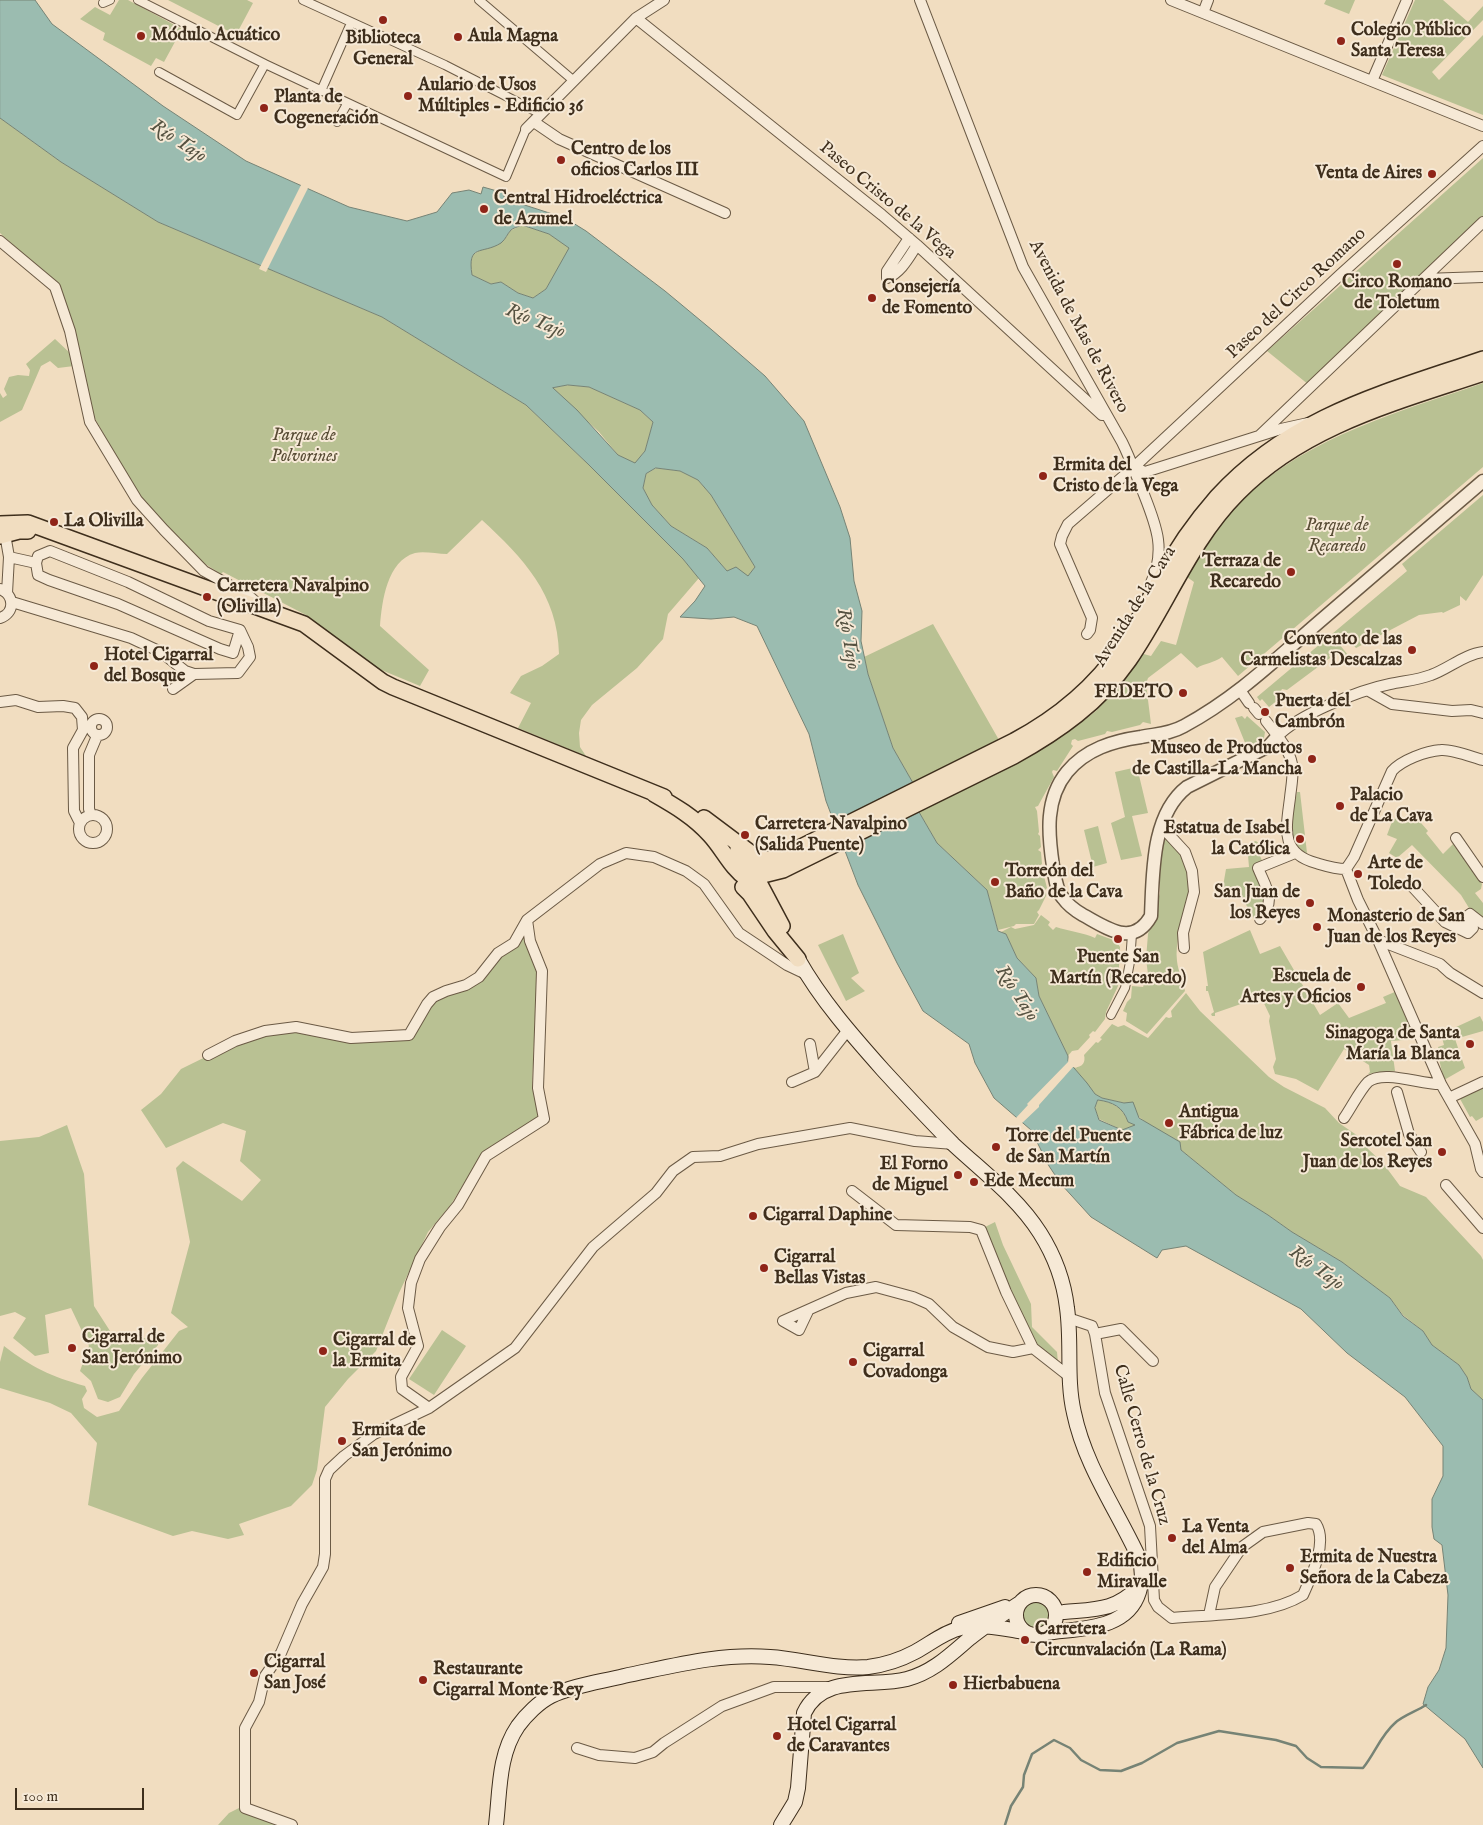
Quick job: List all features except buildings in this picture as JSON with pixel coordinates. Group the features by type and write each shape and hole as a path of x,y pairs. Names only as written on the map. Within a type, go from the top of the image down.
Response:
{"main road":[{"name":"Avenida de la Cava","path":"780,864 980,766 1060,712 1104,672 1122,647 1175,554 1216,499 1240,474 1289,436 1314,422 1368,399 1483,359"},
{"name":"Avenida de la Cava","path":"780,864 826,834 980,766 1014,756 1051,734 1079,714 1101,694 1129,660 1207,528 1238,492 1264,469 1307,440 1347,421 1483,373"},
{"path":"2,531 46,530 201,578 262,608 304,624 383,682 688,807 758,857 780,864"},
{"path":"654,794 685,811 699,823 712,836 739,873 747,879 756,877 780,864"},
{"path":"654,794 693,825 721,864 750,894 775,931 798,959"},
{"path":"496,1825 501,1770 512,1736 533,1710 549,1697 560,1692 705,1659 723,1657 772,1657 830,1665 867,1667 902,1658 945,1634 963,1627 985,1627 1036,1635 1098,1626 1112,1622 1126,1613 1136,1600 1141,1585 1142,1568 1136,1553 1085,1450 1072,1404 1068,1318 1062,1282 1040,1234 1016,1202 925,1116 848,1030 798,959 772,904 744,857 722,831"},
{"path":"772,904 773,883 780,864"},
{"path":"750,894 756,877"},
{"path":"1060,1609 1104,1608 1118,1604 1141,1585"},
{"path":"781,1825 795,1802 798,1788 804,1713 808,1704 815,1696 832,1688 893,1682 914,1677 939,1664 985,1627 1029,1596 1041,1595 1073,1618 1098,1626"},
{"path":"1020,1603 1017,1609 1017,1622 1025,1632"},
{"path":"945,1634 954,1626 965,1621 1020,1603"},
{"path":"1046,1633 1055,1624 1060,1609"},
{"path":"959,1648 985,1636 1020,1635 1025,1632"}],"street":[{"path":"138,0 347,104 506,177 530,125 636,18 664,0"},
{"path":"303,0 445,65 542,114"},
{"path":"479,0 574,81"},
{"name":"Avenida de Mas de Rivero","path":"920,0 1023,267 1122,442 1157,528"},
{"path":"1171,0 1483,126"},
{"path":"1202,12 1208,0"},
{"path":"1372,81 1407,0"},
{"name":"Paseo Cristo de la Vega","path":"636,18 857,194 909,238 1108,420"},
{"path":"321,91 351,23"},
{"path":"159,72 237,115 265,64"},
{"path":"337,122 347,104"},
{"path":"530,125 725,213"},
{"name":"Paseo del Circo Romano","path":"1086,634 1090,630 1092,618 1060,544 1064,529 1074,518 1134,468 1342,274 1483,146"},
{"path":"1259,436 1483,222"},
{"path":"909,238 887,271 887,278 894,275 905,264 917,245"},
{"path":"0,241 54,287 70,331 90,422 137,500 164,530 201,578"},
{"path":"1424,279 1483,277"},
{"path":"1134,468 1145,472 1281,429 1314,422"},
{"path":"1483,481 1240,690 1182,727 1161,735 1122,740 1093,750 1081,758 1059,783 1049,817 1049,832 1056,885 1062,898 1078,912 1102,925 1122,933 1132,934 1147,924 1151,916 1158,835 1168,810 1187,787 1269,746 1284,729 1340,700 1366,690 1422,678 1444,670 1476,653 1483,652"},
{"name":"Avenida de la Cava","path":"1088,687 1125,632 1154,576 1158,560 1157,528"},
{"path":"0,618 7,615 10,611 6,595 9,557 2,531"},
{"path":"6,595 46,614 131,638 161,652 184,671 194,674 238,673 250,657 248,647 240,630 209,621 128,582 50,552 38,556 36,563 38,575 43,578 118,604 220,650 233,653 240,630"},
{"path":"9,557 24,562 36,563"},
{"path":"173,688 194,674"},
{"path":"1240,690 1290,756 1292,782 1286,823 1289,841 1295,853 1302,859 1334,869 1346,869"},
{"path":"1366,690 1392,704 1452,711 1470,710 1483,713"},
{"path":"0,702 16,700 38,707 63,706 75,708 82,717 83,730 74,748 74,810 80,823"},
{"path":"91,815 89,809 89,755 97,736"},
{"path":"1346,869 1354,858 1392,771 1397,766 1406,759 1442,750 1483,760"},
{"path":"91,815 99,816 105,822 106,831 103,838 95,842 87,841 80,836 80,823 84,817 91,815"},
{"path":"1161,826 1185,852 1192,871 1194,892 1183,933 1184,948"},
{"path":"1456,838 1483,877"},
{"path":"208,1055 235,1041 265,1031 296,1027 352,1038 409,1035 433,997 446,990 466,985 479,977 498,953 514,943 527,920 600,864 626,853 654,857 686,871 704,884 739,933 787,965 808,975"},
{"path":"1260,919 1269,906 1270,898 1258,868 1295,853"},
{"path":"1346,869 1358,900 1378,940 1441,1084 1475,1144 1480,1169 1483,1172"},
{"path":"1410,884 1445,922 1468,933 1472,928 1462,920 1470,914 1483,924"},
{"path":"429,1408 402,1389 401,1377 418,1346 408,1308 411,1283 420,1259 440,1227 458,1205 486,1156 544,1119 538,1088 542,971 530,941 527,920"},
{"path":"1111,1015 1125,988 1130,962 1132,934"},
{"path":"1378,940 1440,964 1450,973 1483,993"},
{"path":"792,1082 815,1072 848,1030"},
{"path":"810,1044 815,1072"},
{"path":"1344,1118 1368,1082 1379,1077 1441,1084"},
{"path":"1449,1098 1483,1082"},
{"path":"1397,1092 1408,1134 1420,1152"},
{"path":"292,1825 245,1808 245,1728 259,1702 265,1676 281,1653 302,1604 323,1567 325,1554 324,1479 329,1470 344,1456 374,1434 429,1408 515,1348 593,1247 656,1193 673,1171 693,1157 720,1156 758,1144 850,1128 916,1142 954,1144"},
{"path":"1446,1185 1483,1228"},
{"path":"852,1191 896,1225 970,1227 980,1230 1006,1292 1033,1348 1070,1376"},
{"path":"808,1312 846,1293 876,1287 913,1297 929,1304 952,1327 988,1347 1013,1352 1033,1348"},
{"path":"1068,1318 1092,1326 1095,1334"},
{"name":"Calle Cerro de la Cruz","path":"1153,1361 1121,1329 1095,1334 1105,1393 1150,1526 1154,1600 1158,1607 1172,1618 1209,1615"},
{"path":"1316,1524 1318,1528 1319,1550 1315,1568 1303,1595 1272,1607 1232,1616 1209,1615 1215,1587 1242,1547 1263,1532 1316,1524"},
{"path":"1136,1553 1151,1549"},
{"path":"577,1748 599,1755 635,1758 654,1752 722,1706 754,1694 776,1695 798,1687 832,1688"}],"green space":[{"name":"Módulo Acuático","path":"119,0 128,0 182,29 164,62 156,58 151,66 103,40 105,33 80,19 95,7 110,15"},
{"path":"168,0 247,0 253,3 236,35"},
{"path":"1326,0 1355,0 1349,14 1324,4"},
{"path":"1415,0 1443,0 1468,22 1483,6 1483,20 1432,72 1439,80 1483,35 1483,115 1382,75"},
{"name":"Parque de Polvorines","path":"0,118 61,162 158,222 382,317 526,405 683,559 699,578 668,614 663,639 637,668 592,705 581,720 579,733 580,747 586,756 518,728 531,703 510,693 521,676 542,666 559,654 557,633 545,595 535,579 524,563 482,520 447,554 419,552 406,557 398,564 388,583 382,605 380,626 429,670 420,686 379,669 306,615 223,572 221,574 202,562 138,496 92,413 57,284 0,233"},
{"path":"1483,158 1483,216 1309,385 1267,351"},
{"path":"522,225 549,234 570,248 546,289 533,298 518,293 501,282 491,284 472,275 470,263 473,255 504,240 510,231"},
{"path":"55,339 70,353 74,366 58,368 50,361 41,366 22,410 0,422 0,393 3,398 7,395 4,389 9,377 18,375 29,376 30,370 26,364"},
{"name":"Parque de Recaredo","path":"1483,383 1483,467 1238,676 1222,657 1197,668 1181,653 1148,678 1146,684 1151,724 1143,722 1140,725 1112,732 1107,731 1105,734 1078,741 1072,740 1071,744 1073,746 1057,771 1053,770 1054,777 1038,806 1035,807 1041,847 1038,850 1041,852 1042,864 1039,866 1042,868 1047,888 1044,891 1047,894 1037,912 1039,915 1034,924 1016,924 998,930 987,890 937,843 919,812 1013,765 1066,734 1096,711 1121,683 1140,653 1151,656 1161,641 1176,645 1194,582 1187,577 1228,515 1245,497 1271,475 1328,441 1388,415"},
{"path":"568,385 589,387 640,410 653,422 645,451 635,464 618,455 599,432 552,388"},
{"path":"656,468 680,471 698,480 711,495 755,567 748,577 727,571 707,548 671,526 652,505 643,488 646,474"},
{"path":"1483,495 1483,575 1466,601 1460,596 1460,605 1443,613 1419,615 1356,648 1342,633 1335,639 1348,655 1335,655 1331,653 1329,655 1330,658 1287,690 1282,689 1281,691 1284,695 1269,707 1262,699 1260,701 1257,697 1407,571 1402,564"},
{"path":"933,624 999,740 913,783 893,748 864,657"},
{"path":"1242,716 1245,719 1247,716 1265,732 1263,744 1250,755 1235,718"},
{"path":"1137,767 1148,813 1132,816 1142,856 1121,860 1111,823 1125,817 1115,772"},
{"path":"1297,792 1300,792 1307,853 1299,849 1294,843 1292,836 1292,818"},
{"path":"1415,816 1428,831 1426,833 1443,854 1453,844 1482,884 1481,889 1475,893 1483,903 1483,919 1469,908 1461,895 1412,845 1397,858 1389,853 1397,839 1387,835 1393,819"},
{"path":"1098,826 1107,863 1093,867 1084,830"},
{"path":"1163,837 1180,853 1187,866 1189,879 1189,893 1177,947 1177,961 1185,991 1147,1034 1126,1021 1127,1013 1123,1011 1131,998 1132,986 1143,987 1148,974 1146,959 1148,934 1160,893 1160,845"},
{"path":"1256,841 1264,848 1258,851 1263,863 1252,867 1267,899 1259,915 1254,919 1238,890 1221,898 1226,869 1249,867 1247,844"},
{"path":"1041,915 1050,922 1048,925 1053,930 1056,927 1095,938 1097,934 1116,941 1120,947 1118,986 1106,1012 1105,1019 1095,1032 1093,1031 1089,1035 1090,1037 1078,1050 1072,1051 1068,1056 1039,996 1036,978 1017,958 1006,934 1001,932 1011,927 1015,929 1034,925"},
{"path":"1250,930 1260,954 1280,946 1320,1015 1338,1003 1349,1018 1386,1003 1383,997 1397,991 1418,1039 1391,1041 1395,1071 1368,1074 1370,1072 1369,1065 1344,1049 1318,1091 1296,1079 1275,1074 1273,1067 1276,1059 1269,1021 1270,1016 1261,997 1215,1013 1215,1016 1212,1016 1211,1014 1214,1012 1208,991 1206,991 1206,986 1208,986 1203,952"},
{"path":"843,934 859,973 851,978 865,991 846,1001 818,945"},
{"path":"520,936 524,938 537,971 532,1087 539,1118 479,1159 450,1206 428,1232 399,1293 376,1351 348,1379 325,1407 317,1470 312,1485 291,1506 239,1524 244,1535 228,1539 192,1531 173,1536 88,1505 97,1443 71,1413 50,1403 0,1388 0,1362 4,1346 42,1370 85,1386 87,1391 82,1399 84,1408 97,1417 119,1411 179,1331 188,1327 171,1313 190,1242 176,1168 183,1161 242,1201 261,1180 240,1161 246,1131 223,1123 166,1148 141,1110 161,1094 181,1069 236,1042 296,1028 351,1039 409,1035 427,1004 466,986"},
{"path":"1186,993 1200,1011 1269,1077 1325,1108 1339,1123 1358,1136 1383,1163 1400,1186 1426,1197 1481,1256 1483,1260 1483,1400 1471,1389 1467,1377 1459,1365 1432,1345 1423,1331 1403,1315 1390,1298 1342,1262 1236,1195 1181,1150 1180,1142 1146,1123 1124,1103 1102,1098 1095,1094 1073,1067 1079,1067 1083,1064 1084,1055 1096,1042 1098,1043 1102,1039 1100,1038 1112,1024 1118,1027 1124,1025 1148,1038 1166,1017 1172,1017 1171,1011"},
{"path":"1480,1016 1483,1022 1483,1031 1455,1039 1465,1068 1444,1080 1437,1051 1439,1050 1438,1047 1444,1045 1441,1034"},
{"path":"1483,1087 1483,1117 1476,1121 1472,1116 1470,1117 1459,1097"},
{"path":"1098,1100 1116,1106 1128,1122 1136,1125 1122,1130 1099,1119 1095,1108"},
{"path":"67,1125 84,1174 94,1306 119,1345 157,1335 158,1345 134,1374 120,1397 108,1402 98,1399 91,1381 80,1371 89,1346 71,1308 45,1315 49,1353 35,1356 13,1338 26,1318 15,1312 0,1316 0,1141 39,1137"},
{"path":"995,1222 1003,1245 1031,1304 1032,1327 1057,1352 1058,1363 1035,1343 1026,1327 985,1227"},
{"path":"442,1330 466,1346 434,1395 409,1379"},
{"path":"1037,1599 1043,1600 1048,1604 1052,1609 1052,1621 1048,1626 1043,1630 1037,1631 1031,1630 1026,1626 1022,1621 1021,1615 1022,1609 1026,1604 1031,1600"},
{"path":"239,1808 245,1808 292,1825 218,1825 229,1813"}],"water":[{"name":"Río Tajo","path":"0,0 35,0 52,24 163,106 246,161 349,207 407,221 437,212 452,193 469,190 481,194 483,187 504,193 504,197 512,201 565,218 586,231 665,291 765,376 804,421 840,507 850,538 854,581 862,611 861,641 868,674 893,748 913,783 919,812 937,843 987,890 998,931 1006,934 1017,958 1036,978 1039,996 1068,1056 1068,1061 1095,1094 1102,1098 1124,1103 1133,1102 1139,1118 1180,1142 1181,1150 1236,1195 1342,1262 1390,1298 1403,1316 1423,1331 1432,1345 1459,1365 1467,1377 1471,1389 1483,1400 1483,1768 1465,1739 1423,1704 1428,1687 1439,1670 1446,1648 1448,1595 1442,1545 1434,1539 1432,1527 1432,1499 1443,1476 1443,1446 1405,1397 1347,1353 1301,1309 1186,1246 1162,1250 1157,1258 1091,1217 1061,1184 1049,1166 1031,1130 994,1098 975,1063 969,1044 923,1011 858,885 826,801 809,734 757,626 734,617 711,619 680,617 695,601 705,586 683,559 526,405 382,317 158,222 61,162 0,118","holes":["522,225 549,234 569,248 546,289 533,298 518,293 501,282 491,284 472,275 471,265 474,254 501,243 513,229","568,385 589,387 640,410 653,422 645,451 635,463 618,455 577,410 553,388","656,468 680,471 698,480 711,495 755,567 748,576 736,567 727,571 707,548 671,526 652,505 643,488 646,474","1098,1100 1113,1104 1120,1109 1128,1122 1135,1125 1122,1130 1099,1120 1095,1108"]}],"pier":[{"path":"302,183 309,186 266,272 259,269"},
{"path":"1070,1053 1070,1060 1077,1068 1073,1067 1039,1107 1021,1124 1015,1119 1068,1062"}],"waterway":[{"path":"1005,1825 1011,1806 1023,1787 1024,1775 1032,1754 1054,1740 1070,1748 1081,1760 1100,1770 1121,1771 1142,1763 1177,1743 1219,1731 1276,1740 1296,1746 1307,1758 1321,1767 1363,1768 1390,1728 1398,1720 1426,1705"}],"place":[{"name":"Biblioteca General","path":"383,20"},
{"name":"Módulo Acuático","path":"141,36"},
{"name":"Aula Magna","path":"458,37"},
{"name":"Colegio Público Santa Teresa","path":"1341,41"},
{"name":"Aulario de Usos Múltiples - Edificio 36","path":"408,96"},
{"name":"Planta de Cogeneración","path":"264,108"},
{"name":"Centro de los oficios Carlos III","path":"561,160"},
{"name":"Venta de Aires","path":"1432,174"},
{"name":"Central Hidroeléctrica de Azumel","path":"484,209"},
{"name":"Circo Romano de Toletum","path":"1397,264"},
{"name":"Consejería de Fomento","path":"872,298"},
{"name":"Ermita del Cristo de la Vega","path":"1043,476"},
{"name":"La Olivilla","path":"54,522"},
{"name":"Terraza de Recaredo","path":"1291,572"},
{"name":"Carretera Navalpino (Olivilla)","path":"207,597"},
{"name":"Convento de las Carmelistas Descalzas","path":"1412,650"},
{"name":"Hotel Cigarral del Bosque","path":"94,666"},
{"name":"FEDETO","path":"1183,693"},
{"name":"Puerta del Cambrón","path":"1265,712"},
{"name":"Museo de Productos de Castilla-La Mancha","path":"1312,759"},
{"name":"Palacio de La Cava","path":"1340,806"},
{"name":"Carretera Navalpino (Salida Puente)","path":"745,835"},
{"name":"Estatua de Isabel la Católica","path":"1300,839"},
{"name":"Arte de Toledo","path":"1358,874"},
{"name":"Torreón del Baño de la Cava","path":"995,882"},
{"name":"San Juan de los Reyes","path":"1310,903"},
{"name":"Monasterio de San Juan de los Reyes","path":"1317,927"},
{"name":"Puente San Martín (Recaredo)","path":"1118,939"},
{"name":"Escuela de Artes y Oficios","path":"1361,987"},
{"name":"Sinagoga de Santa María la Blanca","path":"1470,1044"},
{"name":"Antigua Fábrica de luz","path":"1169,1123"},
{"name":"Torre del Puente de San Martín","path":"996,1147"},
{"name":"Sercotel San Juan de los Reyes","path":"1442,1152"},
{"name":"El Forno de Miguel","path":"958,1175"},
{"name":"Ede Mecum","path":"974,1182"},
{"name":"Cigarral Daphine","path":"753,1216"},
{"name":"Cigarral Bellas Vistas","path":"764,1268"},
{"name":"Cigarral de San Jerónimo","path":"72,1348"},
{"name":"Cigarral de la Ermita","path":"323,1351"},
{"name":"Cigarral Covadonga","path":"853,1362"},
{"name":"Ermita de San Jerónimo","path":"342,1441"},
{"name":"La Venta del Alma","path":"1172,1538"},
{"name":"Ermita de Nuestra Señora de la Cabeza","path":"1290,1568"},
{"name":"Edificio Miravalle","path":"1087,1572"},
{"name":"Carretera Circunvalación (La Rama)","path":"1025,1640"},
{"name":"Cigarral San José","path":"254,1673"},
{"name":"Restaurante Cigarral Monte Rey","path":"423,1680"},
{"name":"Hierbabuena","path":"953,1685"},
{"name":"Hotel Cigarral de Caravantes","path":"777,1736"}]}
